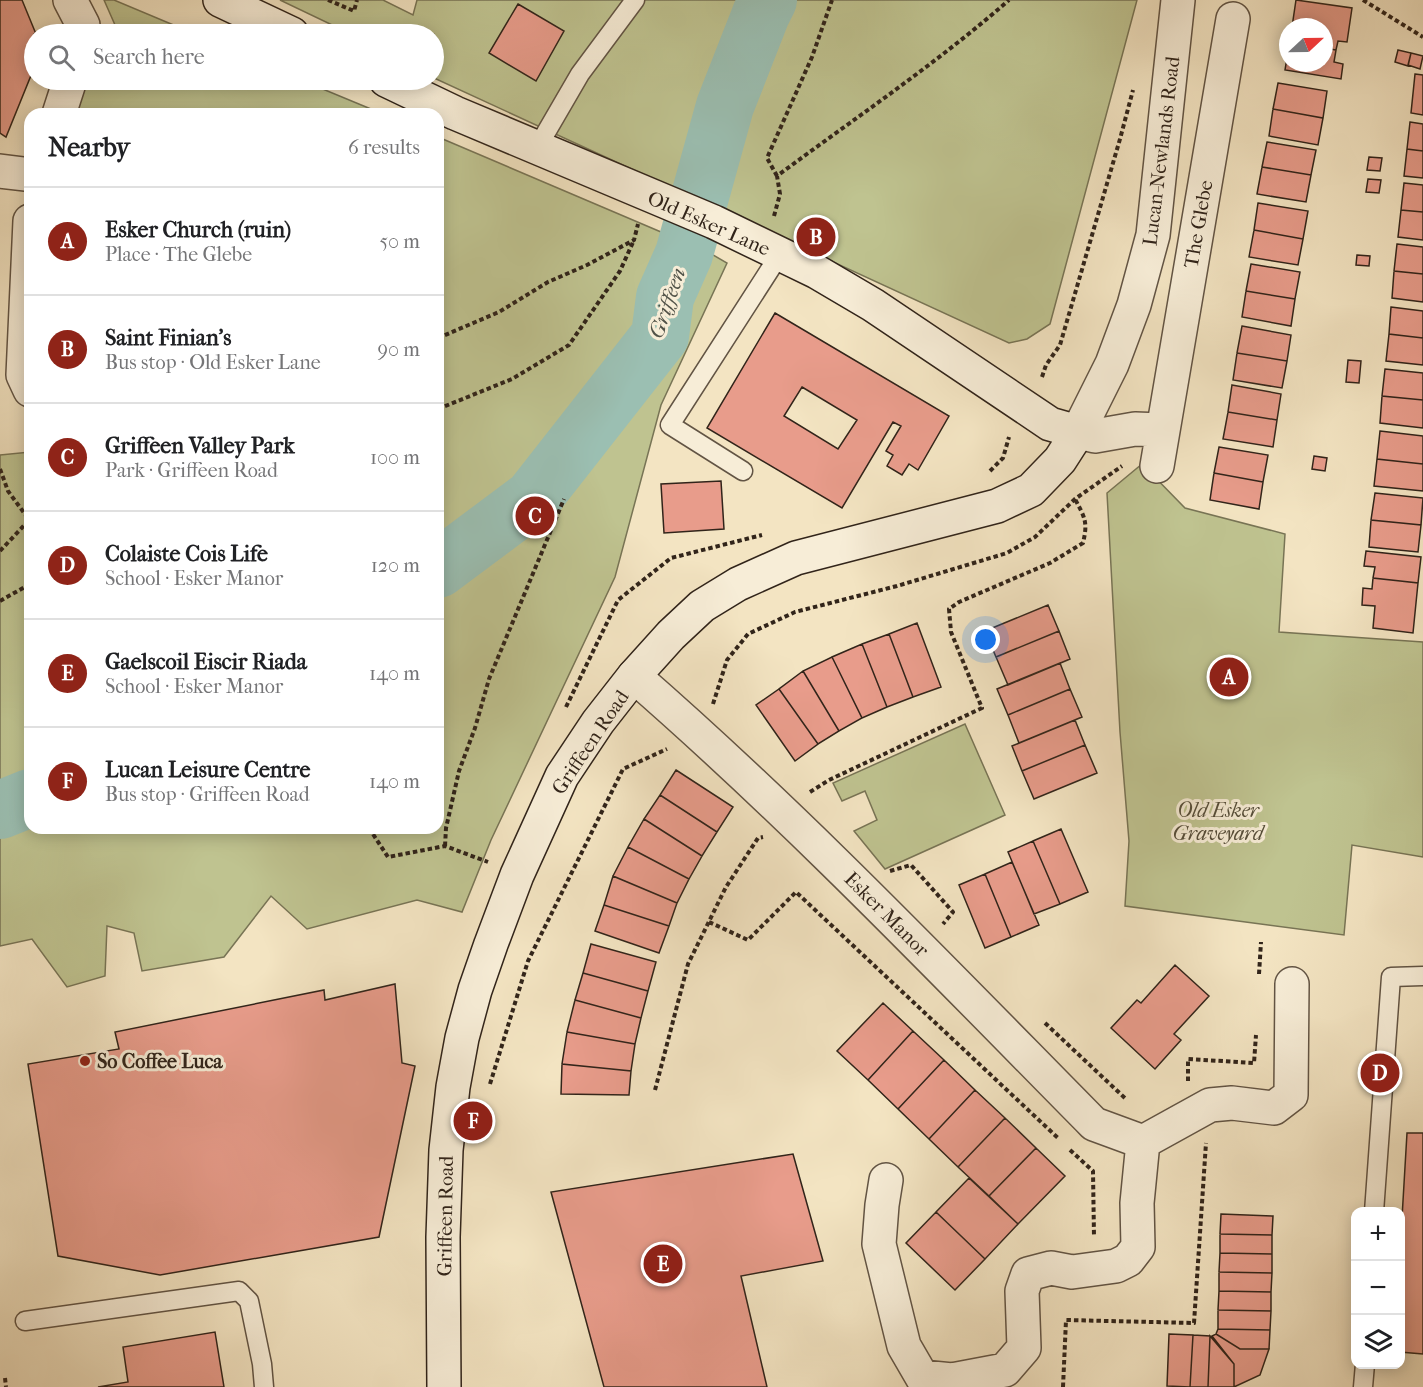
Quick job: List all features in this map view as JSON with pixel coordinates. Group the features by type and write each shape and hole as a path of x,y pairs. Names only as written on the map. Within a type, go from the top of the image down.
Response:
{"street":[{"path":"69,0 82,24"},
{"path":"220,0 271,24"},
{"name":"Lucan-Newlands Road","path":"1078,432 1112,364 1134,305 1153,235 1178,0"},
{"name":"The Glebe","path":"1157,466 1233,19"},
{"path":"61,108 67,90"},
{"name":"Old Esker Lane","path":"407,90 455,113 700,217 817,272 873,305 1050,424 1078,432"},
{"path":"24,353 24,377"},
{"path":"1078,432 1095,436 1136,429 1162,430"},
{"name":"Griffeen Road","path":"444,1387 443,1237 446,1150 453,1087 475,990 517,875 562,776 598,722 634,676 671,635 702,606 738,584 796,558 997,506 1031,490 1060,460 1078,432"},
{"name":"Esker Manor","path":"634,676 693,728 842,868 1094,1124 1143,1142"},
{"path":"886,1180 879,1244 904,1346 922,1377 952,1380 1005,1370 1024,1348 1022,1292 1028,1274 1051,1268 1072,1272 1116,1266 1128,1260 1138,1247 1137,1203 1143,1142 1210,1105 1232,1103 1274,1108 1291,1095 1292,984"}],"lane":[{"path":"537,148 580,74 635,0"},
{"path":"742,471 670,425 770,249"},
{"path":"1374,1207 1391,977 1423,976"},
{"path":"25,1321 239,1291 249,1301 262,1364 264,1387"},
{"path":"1363,1387 1365,1369"}],"path":[{"path":"328,0 354,11 357,0"},
{"path":"770,249 780,194 777,176 767,158 812,57 832,0"},
{"path":"777,176 904,84 1009,0"},
{"path":"1362,0 1423,36"},
{"path":"1042,377 1046,365 1060,345 1134,84"},
{"path":"444,407 512,379 568,345 620,271 634,240 640,217"},
{"path":"444,335 499,312 548,282 587,265 634,240"},
{"path":"0,469 8,491 24,512"},
{"path":"445,846 446,828 459,771 475,728 489,679 564,499"},
{"path":"804,795 830,780 981,708 951,632 949,609 959,602 1050,563 1083,543 1087,525 1085,516 1075,499"},
{"path":"0,551 24,526"},
{"path":"0,601 24,587"},
{"path":"489,1087 528,961 623,769 671,748"},
{"path":"373,834 388,857 445,846 495,864"},
{"path":"655,1090 688,964 726,887 758,838 766,836"},
{"path":"882,874 911,864 953,912 941,926"},
{"path":"709,922 748,940 796,892 1058,1138"},
{"path":"1259,975 1261,942"},
{"path":"1045,1023 1131,1103"},
{"path":"1188,1084 1188,1059 1254,1063 1256,1030"},
{"path":"1067,1147 1093,1171 1094,1247"},
{"path":"5,1378 6,1387"}],"green space":[{"path":"104,0 114,0 171,24 115,24"},
{"path":"280,0 383,0 413,15 417,0 1137,0 1050,324 1027,339 1009,343 444,83 444,24 330,24"},
{"path":"81,90 325,90 369,108 73,108"},
{"path":"444,140 708,252 727,263 661,405 615,577 491,840 462,912 417,900 307,929 271,896 224,957 142,971 134,933 107,926 105,976 67,987 32,939 0,946 0,455 24,453 24,834 444,834"},
{"name":"Old Esker Graveyard","path":"1142,464 1185,508 1285,534 1279,632 1423,642 1423,857 1352,845 1344,935 1125,906 1129,841 1120,732 1107,493"},
{"path":"965,724 1005,815 885,869 854,831 877,820 865,791 842,801 833,783"}],"building":[{"path":"0,0 22,0 32,24 24,24 25,90 6,137 0,133"},
{"path":"1296,0 1352,8 1347,42 1338,41 1336,50 1333,50 1333,18 1293,18"},
{"path":"518,4 564,31 536,81 489,53"},
{"path":"1333,50 1336,50 1334,62 1343,64 1341,79 1297,72 1333,72"},
{"path":"1398,50 1411,53 1408,66 1395,62"},
{"path":"1411,53 1423,56 1420,69 1408,65"},
{"path":"1415,74 1423,75 1423,115 1411,113"},
{"path":"1278,83 1327,91 1323,118 1273,109"},
{"path":"1273,109 1323,118 1318,145 1269,136"},
{"path":"1410,122 1423,124 1423,151 1407,149"},
{"path":"1267,142 1316,150 1311,175 1262,167"},
{"path":"1407,149 1423,151 1423,178 1404,176"},
{"path":"1369,157 1382,158 1380,171 1367,170"},
{"path":"1262,167 1311,175 1306,202 1257,194"},
{"path":"1368,179 1381,180 1379,193 1366,192"},
{"path":"1404,183 1423,185 1423,212 1401,210"},
{"path":"1258,203 1308,211 1303,239 1254,230"},
{"path":"1401,210 1423,212 1423,240 1398,237"},
{"path":"1254,230 1303,239 1298,265 1249,257"},
{"path":"1397,244 1423,247 1423,274 1394,271"},
{"path":"1357,255 1370,256 1369,266 1356,265"},
{"path":"1251,264 1300,272 1295,299 1246,291"},
{"path":"1394,271 1423,274 1423,302 1392,298"},
{"path":"1246,291 1295,299 1291,326 1242,317"},
{"path":"1391,307 1423,311 1423,338 1389,334"},
{"path":"775,313 949,416 918,470 909,464 902,475 887,466 893,455 886,451 901,426 893,422 842,508 707,428","holes":["802,387 857,420 838,449 784,416"]},
{"path":"1242,326 1291,335 1287,361 1237,353"},
{"path":"1389,334 1423,338 1423,365 1386,361"},
{"path":"1237,353 1287,361 1282,388 1233,380"},
{"path":"1348,360 1361,361 1359,383 1346,382"},
{"path":"1385,369 1423,373 1423,400 1382,396"},
{"path":"1232,385 1281,394 1277,420 1228,412"},
{"path":"1382,396 1423,400 1423,428 1380,423"},
{"path":"1228,412 1277,420 1273,447 1223,439"},
{"path":"1380,431 1423,436 1423,464 1377,459"},
{"path":"1219,447 1268,455 1263,482 1214,473"},
{"path":"1314,456 1327,458 1325,471 1312,469"},
{"path":"1377,459 1423,464 1423,491 1374,486"},
{"path":"1214,473 1263,482 1259,509 1210,500"},
{"path":"721,481 724,529 664,533 661,484"},
{"path":"1375,493 1423,498 1421,525 1371,520"},
{"path":"1371,520 1421,525 1418,552 1369,547"},
{"path":"1366,551 1421,557 1418,583 1373,578 1375,567 1364,566"},
{"path":"1373,578 1418,583 1413,633 1373,628 1375,606 1362,605 1363,588 1372,589"},
{"path":"1048,605 1059,631 996,657 985,631"},
{"path":"917,623 941,687 913,697 889,634"},
{"path":"1059,631 1070,659 1008,685 996,657"},
{"path":"889,634 913,697 887,707 862,644"},
{"path":"862,644 887,707 862,718 832,657"},
{"path":"832,657 862,718 839,731 803,671"},
{"path":"1060,663 1070,689 1008,715 997,689"},
{"path":"803,671 839,731 818,744 779,689"},
{"path":"779,689 818,744 795,761 756,705"},
{"path":"1070,689 1082,717 1019,743 1008,715"},
{"path":"1075,720 1085,745 1022,771 1012,746"},
{"path":"1085,745 1097,773 1034,799 1022,771"},
{"path":"676,770 733,807 717,832 660,795"},
{"path":"660,795 717,832 702,856 644,819"},
{"path":"644,819 702,856 689,879 628,847"},
{"path":"1061,829 1088,892 1060,904 1033,841"},
{"path":"1033,841 1060,904 1034,914 1008,852"},
{"path":"628,847 689,879 677,903 613,876"},
{"path":"1012,862 1039,925 1011,937 985,874"},
{"path":"985,874 1011,937 985,948 959,885"},
{"path":"613,876 677,903 669,926 604,905"},
{"path":"604,905 669,926 659,953 595,931"},
{"path":"591,944 656,962 648,991 583,973"},
{"path":"1175,965 1209,996 1174,1034 1181,1040 1155,1069 1111,1028 1137,1000 1141,1003"},
{"path":"583,973 648,991 641,1018 575,1000"},
{"path":"395,984 402,1063 415,1066 379,1237 160,1275 58,1256 28,1064 119,1049 115,1032 324,990 325,1000"},
{"path":"575,1000 641,1018 635,1044 567,1032"},
{"path":"883,1003 913,1031 868,1080 837,1051"},
{"path":"913,1031 944,1060 898,1109 868,1080"},
{"path":"567,1032 635,1044 631,1071 562,1064"},
{"path":"944,1060 975,1090 929,1139 898,1109"},
{"path":"562,1064 631,1071 629,1095 561,1094"},
{"path":"975,1090 1005,1118 958,1167 929,1139"},
{"path":"1005,1118 1036,1148 989,1196 958,1167"},
{"path":"1407,1133 1423,1133 1423,1354 1405,1352 1405,1207 1403,1207"},
{"path":"1036,1148 1065,1176 1018,1224 989,1196"},
{"path":"793,1154 823,1261 741,1276 767,1387 604,1387 551,1192"},
{"path":"969,1178 1018,1224 985,1259 936,1212"},
{"path":"936,1212 985,1259 955,1290 906,1243"},
{"path":"1221,1214 1273,1216 1272,1235 1220,1234"},
{"path":"1220,1234 1272,1235 1272,1254 1220,1253"},
{"path":"1220,1253 1272,1254 1272,1273 1219,1272"},
{"path":"1219,1272 1272,1273 1271,1292 1219,1291"},
{"path":"1219,1291 1271,1292 1271,1311 1218,1310"},
{"path":"1218,1310 1271,1311 1270,1330 1218,1329"},
{"path":"1218,1329 1270,1330 1269,1349 1240,1349 1216,1334"},
{"path":"215,1332 224,1387 98,1387 128,1382 123,1347"},
{"path":"1169,1334 1193,1335 1190,1387 1167,1386"},
{"path":"1216,1334 1240,1349 1269,1349 1260,1375 1234,1387 1234,1364 1212,1336"},
{"path":"1193,1335 1210,1336 1208,1387 1190,1387"},
{"path":"1210,1336 1234,1364 1234,1387 1208,1387"}],"waterway":[{"name":"Griffeen","path":"444,565 533,498 660,336 665,297 684,254 725,106 768,0"},
{"name":"Griffeen","path":"0,810 24,800"}],"place":[{"name":"Saint Finian's","path":"816,237"},
{"name":"Griffeen Valley Park","path":"535,516"},
{"name":"Esker Church (ruin)","path":"1229,677"},
{"name":"So Coffee Luca","path":"85,1061"},
{"name":"Colaiste Cois Life","path":"1380,1073"},
{"name":"Lucan Leisure Centre","path":"473,1121"},
{"name":"Gaelscoil Eiscir Riada","path":"663,1264"}]}
